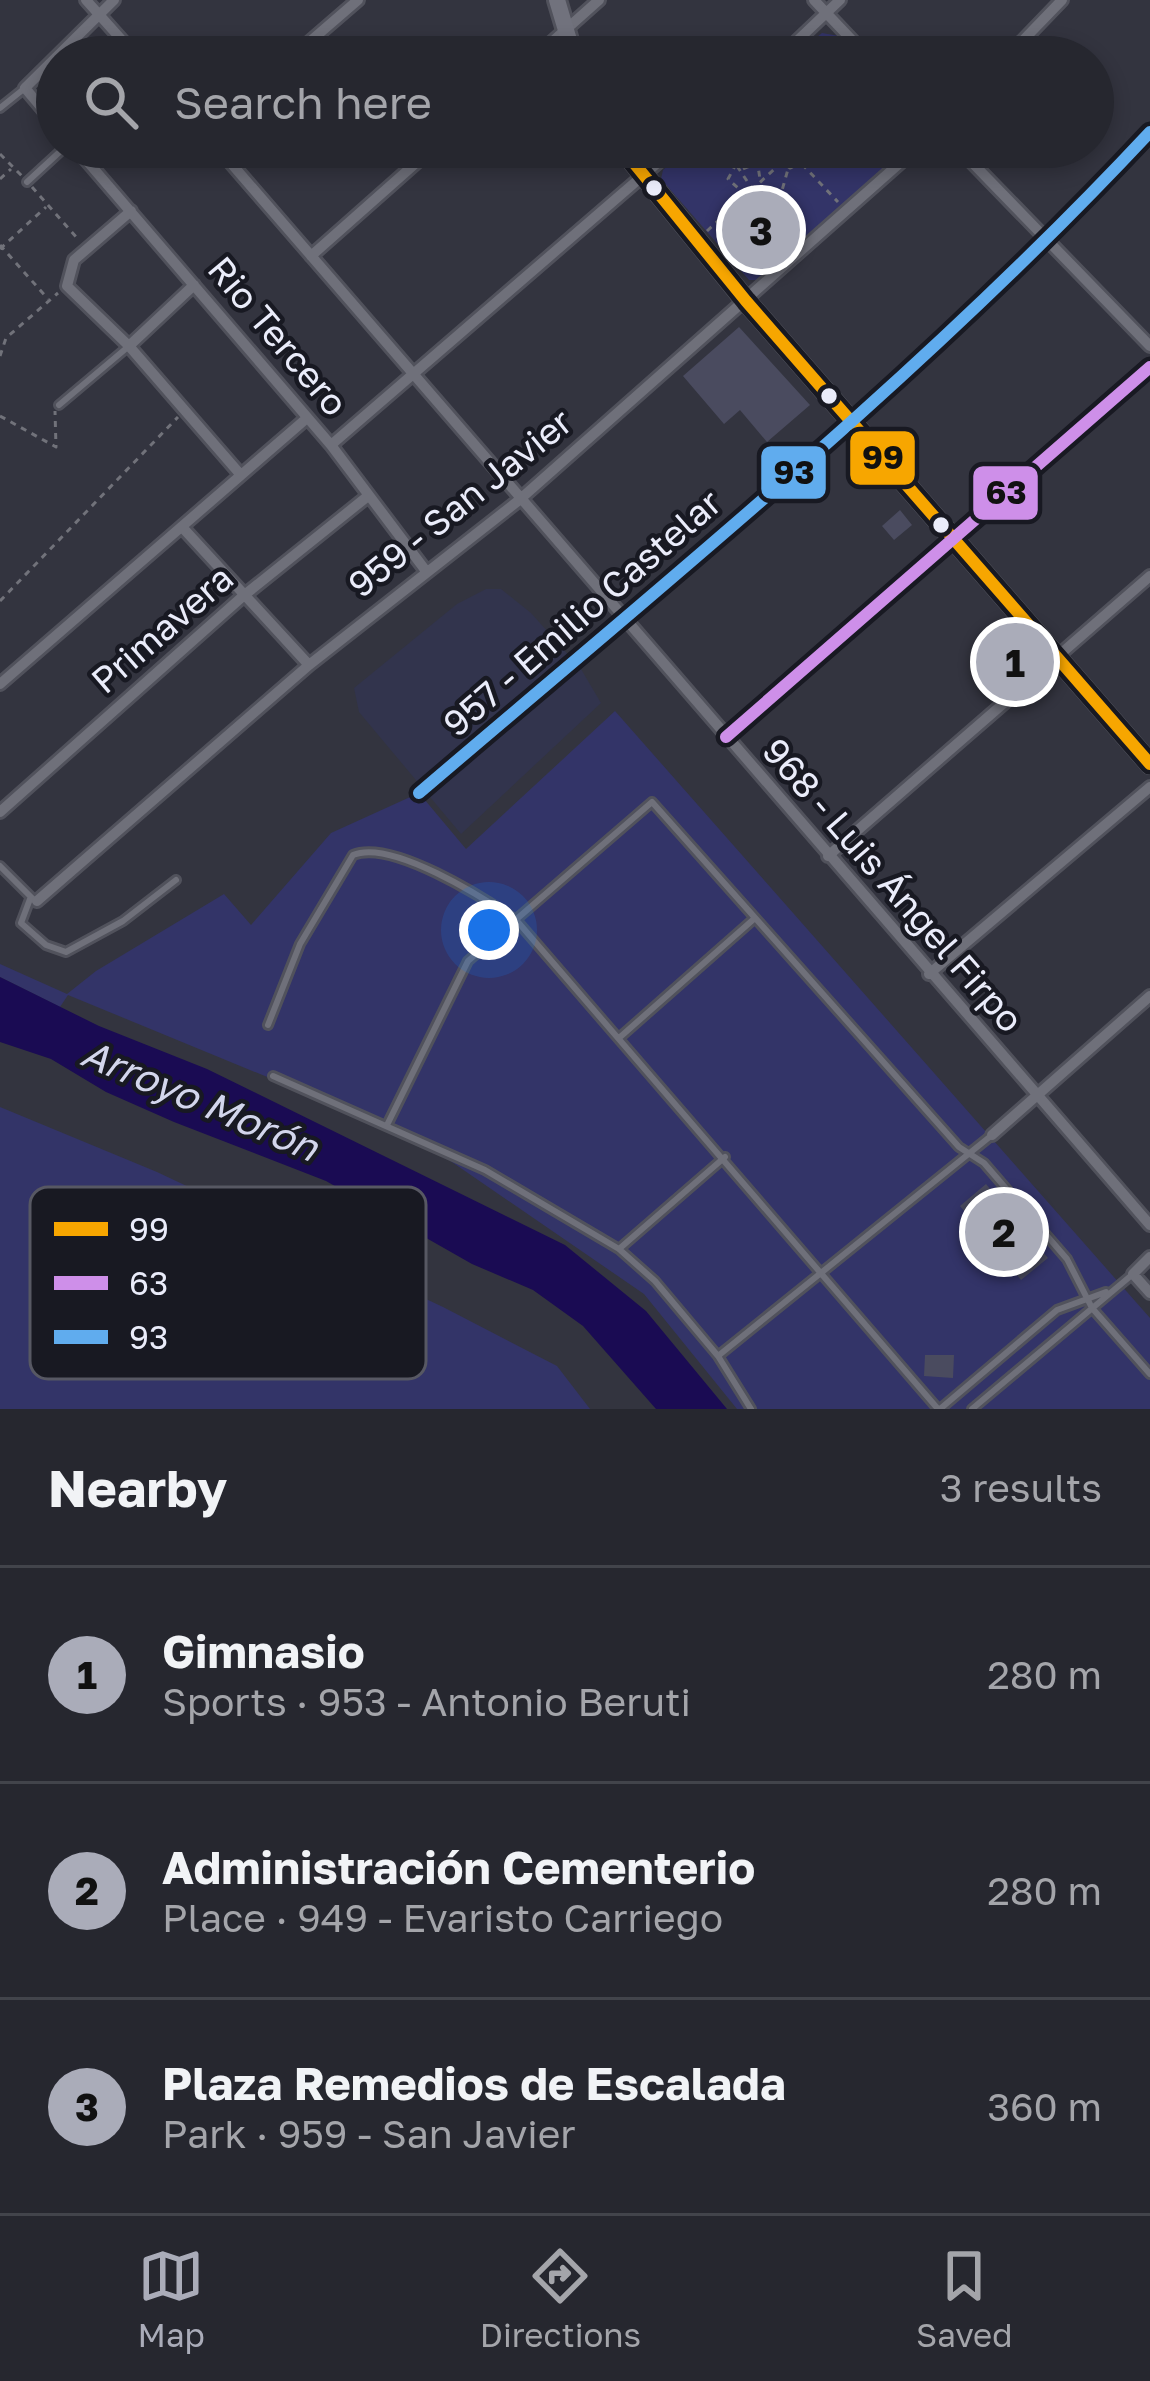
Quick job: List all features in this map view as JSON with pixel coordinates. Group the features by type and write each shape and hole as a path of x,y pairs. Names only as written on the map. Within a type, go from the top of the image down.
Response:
{"main road":[{"path":"557,0 566,36"},
{"path":"637,168 1150,764"}],"street":[{"path":"86,0 117,36"},
{"path":"76,36 114,0"},
{"path":"316,36 358,0"},
{"path":"558,36 598,0"},
{"path":"814,0 847,35"},
{"path":"803,36 840,0"},
{"path":"1027,36 1062,0"},
{"path":"36,77 25,88 36,101"},
{"name":"957 - Emilio Castelar","path":"419,793 852,421 1048,241 1150,132"},
{"name":"Rio Tercero","path":"93,168 331,445 426,571"},
{"name":"968 - Luis Ángel Firpo","path":"235,168 518,501 1150,1225"},
{"path":"311,256 410,168"},
{"path":"331,445 413,379 650,168"},
{"name":"959 - San Javier","path":"34,900 309,665 518,501 894,168"},
{"path":"977,168 1150,346"},
{"path":"131,211 67,272 67,286 129,346 240,474"},
{"path":"129,346 194,285"},
{"path":"726,737 1150,367"},
{"path":"0,684 307,418"},
{"name":"Primavera","path":"0,812 242,597 368,496"},
{"path":"182,527 309,665"},
{"path":"828,856 1150,576"},
{"path":"929,974 1150,787"},
{"path":"992,1136 1150,996"},
{"path":"1150,1257 1133,1274 1150,1294"}],"lane":[{"path":"0,107 25,88"},
{"path":"28,182 43,168"},
{"path":"59,405 129,346"},
{"path":"388,1123 458,974 652,802 968,1154 984,1163 1066,1258 1092,1308 1150,1374"},
{"path":"268,1025 301,944 353,855 366,850 403,859 517,921 939,1409 1057,1310 1110,1291"},
{"path":"0,866 34,900 22,923 46,945 66,952 123,921 176,880"},
{"path":"619,1037 755,918"},
{"path":"273,1076 388,1123 484,1170 619,1249 655,1281 718,1356 751,1409"},
{"path":"718,1356 992,1136"},
{"path":"619,1249 725,1157"},
{"path":"973,1409 1133,1274"}],"path":[{"path":"0,154 87,249"},
{"path":"0,179 12,167"},
{"path":"734,168 730,184 746,195"},
{"path":"738,168 755,187"},
{"path":"742,170 746,168"},
{"path":"755,187 759,168"},
{"path":"696,242 776,168"},
{"path":"750,297 771,232 782,225 776,215 788,168"},
{"path":"806,168 846,210"},
{"path":"48,206 0,247 49,300"},
{"path":"771,232 765,221 776,215"},
{"path":"0,356 6,338 67,286"},
{"path":"0,416 56,447 59,405"},
{"path":"0,601 185,412"}],"shaded area":[{"path":"884,168 762,280 749,280 661,179 663,170"},
{"path":"486,589 501,589 531,613 581,669 601,703 461,834 359,712 354,688 457,604"},
{"path":"615,711 1150,1318 1150,1409 737,1409 644,1294 449,1160 374,1121 68,995 60,1007 0,977 0,964 67,994 96,971 224,894 251,925 331,833 419,793 466,849"},
{"path":"0,1107 189,1187 30,1187 30,1379 426,1379 426,1299 557,1366 590,1409 0,1409"}],"water":[{"name":"Arroyo Morón","path":"0,977 99,1026 207,1069 565,1245 646,1311 727,1409 656,1409 583,1326 533,1290 426,1238 426,1187 337,1187 174,1122 106,1092 51,1059 0,1042"}],"building":[{"path":"739,327 810,405 767,442 740,410 724,424 683,376"},
{"path":"900,510 912,525 894,540 882,526"},
{"path":"1019,645 1030,657 1030,666 1008,686 992,668"},
{"path":"986,1184 1048,1258 1021,1280 960,1206"},
{"path":"925,1355 954,1355 953,1378 924,1376"}],"transit line":[{"name":"93","path":"419,793 886,390 1150,132"},
{"name":"99","path":"638,168 746,301 1150,764"},
{"name":"63","path":"726,737 1150,367"}],"place":[{"name":"Plaza Remedios de Escalada","path":"761,230"},
{"name":"Gimnasio","path":"1015,662"},
{"name":"Administración Cementerio","path":"1004,1232"}]}
